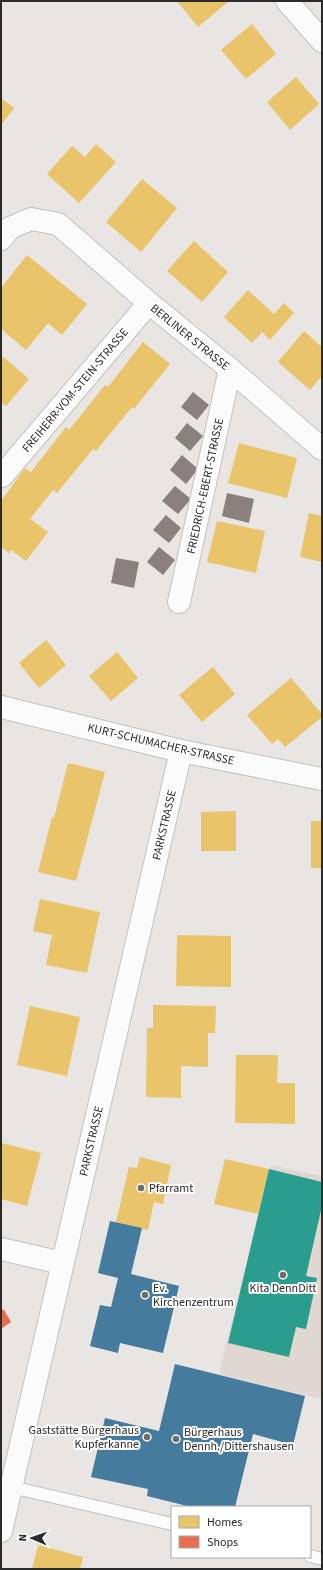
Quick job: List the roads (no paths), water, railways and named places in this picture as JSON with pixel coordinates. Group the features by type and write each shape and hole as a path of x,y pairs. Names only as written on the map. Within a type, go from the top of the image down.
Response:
{"street":[{"path":"286,1 322,41"},
{"name":"BERLINER STRASSE","path":"1,239 10,228 31,219 58,224 149,303 230,369 322,449"},
{"name":"FREIHERR-VOM-STEIN-STRASSE","path":"2,476 149,303"},
{"name":"FRIEDRICH-EBERT-STRASSE","path":"179,602 230,369"},
{"name":"KURT-SCHUMACHER-STRASSE","path":"1,707 181,751 322,779"},
{"name":"PARKSTRASSE","path":"1,1531 181,751"},
{"path":"1,1249 62,1263"}],"lane":[{"path":"11,1487 171,1524"},
{"path":"311,1556 322,1559"}],"place":[{"name":"Pfarramt","path":"141,1188"},
{"name":"Kita DennDitt","path":"283,1275"},
{"name":"Ev. Kirchenzentrum","path":"145,1295"},
{"name":"Gaststätte Bürgerhaus Kupferkanne","path":"147,1437"},
{"name":"Bürgerhaus Dennh./Dittershausen","path":"176,1439"}]}
